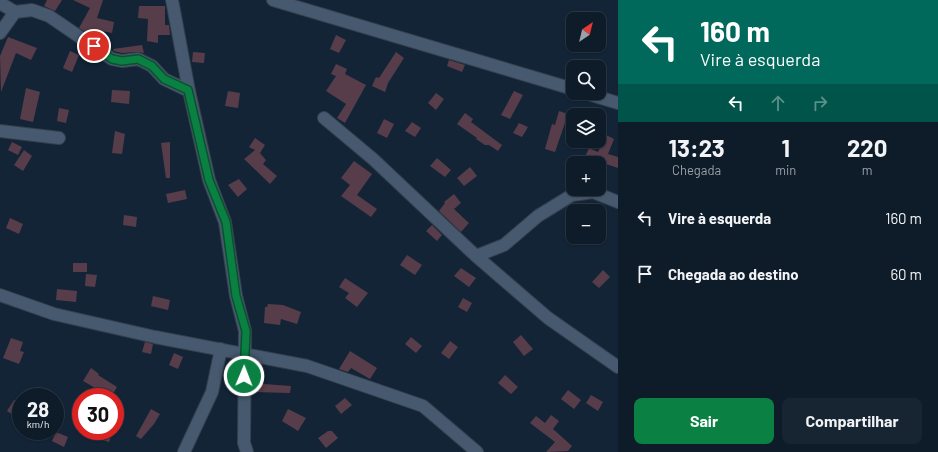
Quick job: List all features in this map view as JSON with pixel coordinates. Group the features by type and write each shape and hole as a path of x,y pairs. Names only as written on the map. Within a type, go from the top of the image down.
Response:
{"street":[{"path":"172,0 188,90 209,180 226,222 236,296 246,331 244,354 244,443 247,452"},
{"path":"273,0 566,88"},
{"path":"0,4 15,12 32,10 49,16 112,59 122,61 138,59 152,66 164,79 188,90"},
{"path":"0,33 15,12"},
{"path":"606,99 618,103"},
{"path":"324,118 373,159 476,256 548,318 618,367"},
{"path":"0,131 59,138"},
{"path":"476,256 504,245 538,216 572,195 593,192 618,202"},
{"path":"0,295 54,314 155,337 307,366 423,406 477,452"},
{"path":"184,452 212,392 221,349"}],"building":[{"path":"47,0 62,0 55,11 44,6"},
{"path":"73,0 103,0 97,18 114,22 112,33 92,29 89,34 79,28 90,8"},
{"path":"139,6 165,6 165,25 169,25 170,35 158,35 158,43 147,41 148,19 138,18"},
{"path":"336,35 346,40 339,53 330,49"},
{"path":"8,37 37,48 31,60 16,53 1,92 0,56"},
{"path":"142,45 144,53 122,53 114,51 113,49"},
{"path":"70,51 79,55 72,72 63,68"},
{"path":"193,52 205,53 204,63 192,62"},
{"path":"396,52 404,58 388,83 385,92 372,86 376,77 379,78"},
{"path":"449,60 465,65 462,72 447,66"},
{"path":"336,64 347,69 345,74 366,85 345,123 337,118 346,104 326,91 336,76 331,74"},
{"path":"26,88 40,92 33,122 20,119"},
{"path":"112,90 130,91 129,104 111,102"},
{"path":"228,91 240,93 238,108 225,106"},
{"path":"514,91 523,95 510,119 501,115"},
{"path":"436,93 444,99 436,110 428,103"},
{"path":"59,108 69,110 66,123 57,121"},
{"path":"559,111 566,113 566,120 555,152 545,149 552,124 555,125"},
{"path":"465,113 473,119 471,122 502,145 498,151 489,145 485,145 457,124"},
{"path":"384,119 394,124 387,138 377,133"},
{"path":"412,122 421,128 415,137 405,131"},
{"path":"519,123 528,127 522,137 513,133"},
{"path":"115,131 125,134 122,154 112,153"},
{"path":"606,135 614,139 608,154 618,157 618,168 606,164 606,156 585,156 589,148 598,152 600,148 606,148"},
{"path":"255,138 265,145 260,153 259,152 266,160 263,164 277,176 270,184 244,159 255,150 249,147"},
{"path":"12,142 22,147 18,155 8,150"},
{"path":"170,142 170,178 166,178 161,143"},
{"path":"24,150 32,156 23,171 14,165"},
{"path":"437,158 451,170 445,177 430,166"},
{"path":"354,161 372,174 357,195 377,209 371,217 341,196 350,185 341,178"},
{"path":"470,167 477,176 464,186 457,178"},
{"path":"239,179 247,189 238,197 228,185"},
{"path":"185,190 187,199 168,203 166,194"},
{"path":"454,194 461,203 454,209 469,223 461,232 439,211 445,203 444,202"},
{"path":"124,215 137,217 136,227 123,225"},
{"path":"10,218 23,224 19,234 6,228"},
{"path":"432,225 442,235 437,241 426,231"},
{"path":"407,255 422,265 415,275 400,265"},
{"path":"73,263 87,263 87,272 73,272"},
{"path":"461,268 476,278 469,287 454,276"},
{"path":"603,270 610,277 599,288 592,282"},
{"path":"86,274 97,275 95,287 85,286"},
{"path":"345,278 368,293 357,307 345,298 349,293 339,287"},
{"path":"57,289 77,291 76,302 56,300"},
{"path":"153,296 170,300 168,310 151,306"},
{"path":"463,298 472,303 467,312 458,307"},
{"path":"268,304 283,305 301,312 297,324 281,319 280,325 264,323 265,307 267,307"},
{"path":"521,335 533,349 524,356 513,342"},
{"path":"411,337 422,346 416,353 405,344"},
{"path":"11,338 23,342 20,351 24,352 19,364 3,358"},
{"path":"450,341 458,347 449,359 441,353"},
{"path":"145,342 153,344 151,354 142,352"},
{"path":"350,351 377,368 370,379 351,368 348,372 339,369"},
{"path":"174,353 183,357 178,369 169,365"},
{"path":"91,368 99,374 98,375 117,387 95,388 83,381"},
{"path":"505,375 518,387 511,394 498,383"},
{"path":"252,383 291,386 290,393 252,392"},
{"path":"568,390 581,400 574,409 561,399"},
{"path":"591,395 603,402 598,411 586,403"},
{"path":"345,398 352,405 341,414 335,406"},
{"path":"12,403 12,414 7,411"},
{"path":"151,409 160,414 154,424 141,439 136,436"},
{"path":"288,409 306,418 298,431 282,421"},
{"path":"551,415 559,421 553,429 572,446 568,451 546,452 555,442 530,423 536,416 545,423"},
{"path":"328,431 332,431 338,438 326,448 318,438"},
{"path":"64,435 68,437 64,447 52,441 64,440"}],"route":[{"path":"94,46 112,59 122,61 138,59 152,66 164,79 188,90 209,180 226,222 236,296 246,331 244,376"}]}
